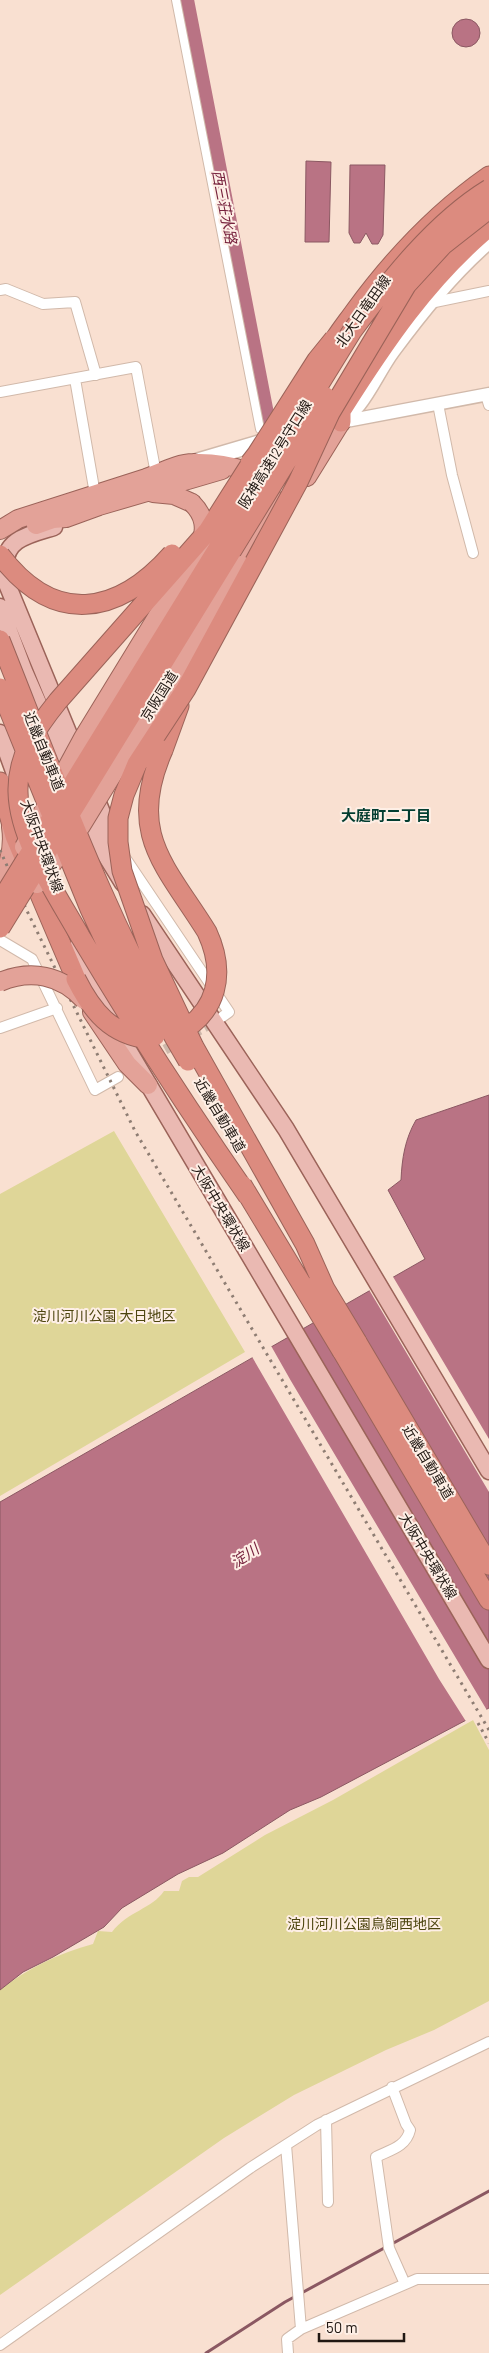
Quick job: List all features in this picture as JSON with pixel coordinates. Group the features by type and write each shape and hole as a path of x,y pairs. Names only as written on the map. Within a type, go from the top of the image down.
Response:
{"highway":[{"path":"300,404 333,341 367,294 405,248 442,212 489,176"},
{"name":"阪神高速12号守口線","path":"101,750 352,331 382,290 417,251 454,216 489,189"},
{"name":"阪神高速12号守口線","path":"101,750 363,339 407,284 443,246 489,209"},
{"path":"248,1196 181,1100 108,984 31,844 21,815 18,792 24,756 38,727 58,700 208,531 317,360 376,286 412,246 454,216"},
{"path":"264,529 314,466 341,422 341,411 380,350 430,283 452,260 489,227"},
{"path":"325,1289 306,1244 180,1019 153,960 122,871 118,830 124,794 145,750 186,688 285,508 330,413 407,284"},
{"path":"0,555 21,578 50,597 83,605 103,603 116,599 130,592 151,576 257,454"},
{"name":"京阪国道","path":"0,530 18,519 192,463 229,467 253,474 264,481 269,488 272,505 264,529 81,826 0,934"},
{"path":"0,537 53,519 66,518 99,506 229,467"},
{"path":"0,892 83,738 201,545 204,535 202,516 192,503 174,495 148,492"},
{"path":"0,519 18,519"},
{"name":"近畿自動車道","path":"0,640 105,902 141,976 184,1054 489,1565"},
{"name":"近畿自動車道","path":"0,688 66,855 106,946 157,1040 248,1196 489,1600"},
{"path":"0,782 15,836 76,979 91,1006 103,1020 129,1036 150,1039 177,1034 202,1016 213,995 217,977 212,943 200,920 166,872 154,846 148,818 152,781 186,688"},
{"path":"0,928 101,750"},
{"path":"0,776 52,896 87,966"},
{"path":"0,793 11,828 12,842 10,858 0,882"},
{"path":"0,902 62,816"},
{"path":"0,982 22,975 44,976 91,996 127,1064 148,1085"}],"main road":[{"name":"北大日竜田線","path":"279,437 379,283 414,244 446,215 489,182"},
{"path":"229,467 292,448 341,422 354,412 390,354 430,303 460,268 489,241"},
{"path":"192,463 279,437 341,422"},
{"path":"279,437 285,445 292,448"},
{"path":"66,518 54,526 16,541 8,550 5,562 7,606 158,940"},
{"path":"0,567 7,606 24,672 99,844 158,940 286,1129 489,1471"},
{"path":"0,664 90,883 98,925 91,996"},
{"name":"大阪中央環状線","path":"0,733 87,966 91,996"},
{"name":"大阪中央環状線","path":"148,1085 489,1660"}],"street":[{"path":"176,0 260,429"},
{"path":"0,290 6,289 43,304 75,302 96,375"},
{"path":"430,303 489,290"},
{"path":"0,392 136,367 156,474"},
{"path":"75,379 95,494"},
{"path":"341,422 438,404 488,398"},
{"path":"438,404 452,475 473,553"},
{"path":"112,837 225,1014"},
{"path":"0,940 32,959 95,1090 118,1076"},
{"path":"0,1028 57,1008"},
{"path":"0,2345 76,2289 286,2145 326,2120 489,2042"},
{"path":"392,2087 410,2130 406,2142 376,2157 388,2244 405,2284"},
{"path":"326,2120 328,2202"},
{"path":"286,2145 301,2329"},
{"path":"288,2353 287,2339 301,2329 418,2279 489,2279"}],"green space":[{"name":"淀川河川公園 大日地区","path":"114,1131 245,1352 0,1496 0,1194"},
{"name":"淀川河川公園鳥飼西地区","path":"473,1720 489,1750 489,2001 434,2030 386,2050 294,2095 224,2138 0,2295 0,1990 44,1962 93,1944 98,1931 112,1932 125,1919 153,1902 164,1891 179,1891 182,1881 189,1877 198,1877 265,1835 333,1800"}],"water":[{"path":"466,19 476,23 480,33 476,43 466,47 456,43 452,33 456,23"},
{"path":"306,161 331,162 329,242 305,242"},
{"path":"350,165 385,165 383,235 378,244 372,244 366,233 360,243 354,243 349,233"},
{"name":"淀川","path":"489,1095 489,1708 321,1797 290,1810 223,1853 178,1874 122,1908 104,1927 23,1972 0,1990 0,1502 425,1259 388,1190 401,1180 403,1156 409,1134 416,1120"}],"pier":[{"path":"392,1275 489,1439 489,1492 368,1288"},
{"path":"270,1344 488,1712 467,1723 439,1679 251,1355"}],"waterway":[{"name":"西三荘水路","path":"184,0 264,414"},
{"path":"206,2353 285,2302 489,2191"}],"tunnel":[{"path":"152,1057 217,1020"}],"railway":[{"path":"0,850 27,911 135,1131 489,1730"},
{"path":"478,1723 489,1743"}],"district":[{"name":"大庭町二丁目","path":"386,816"}]}
